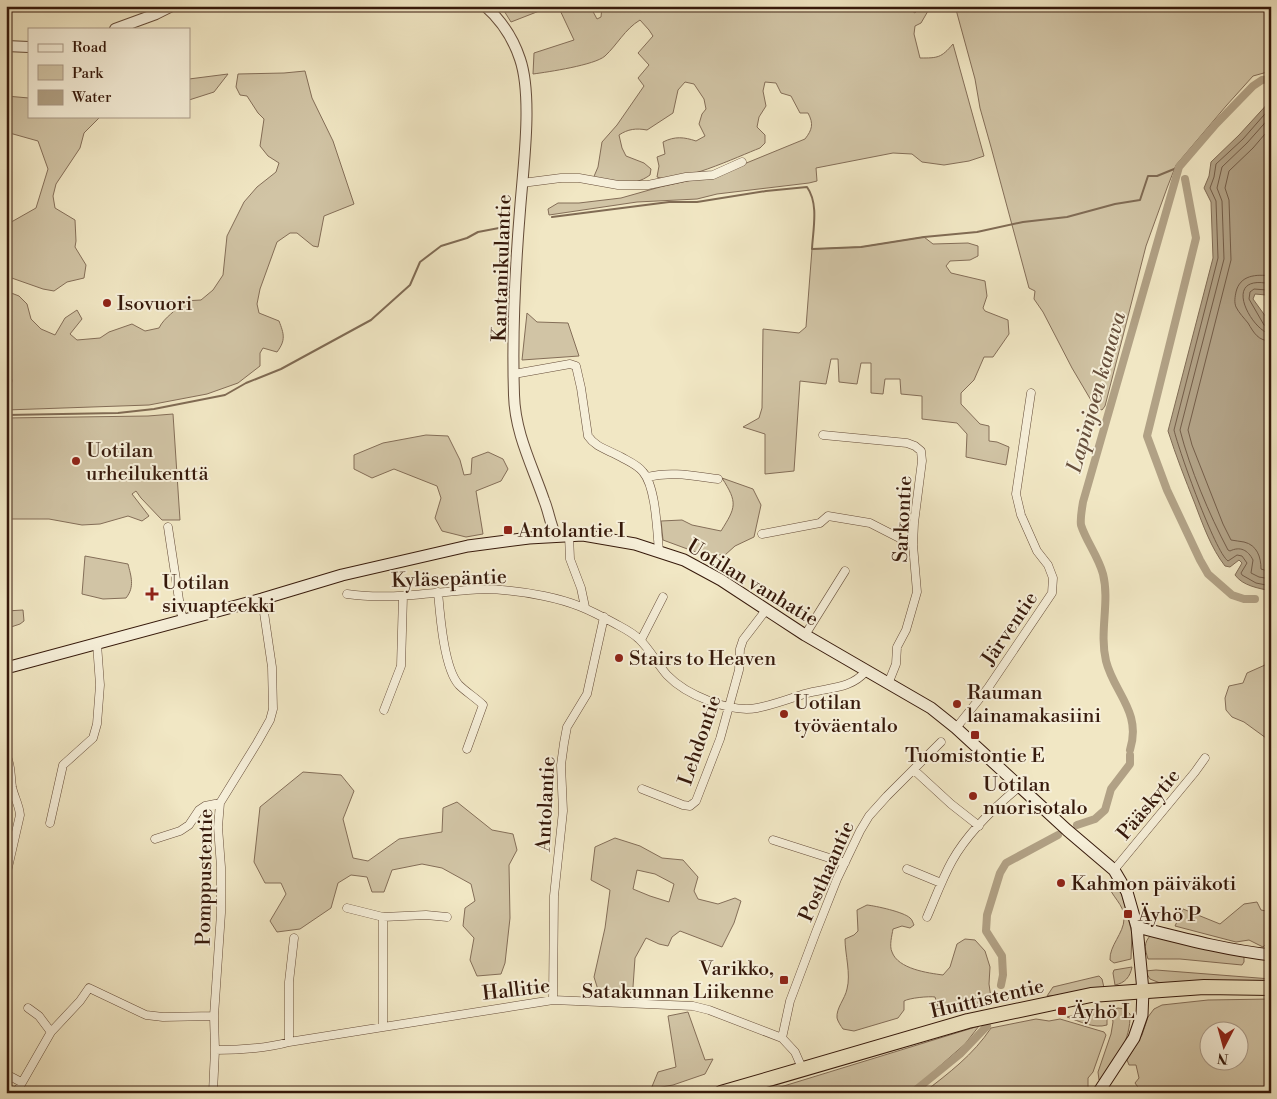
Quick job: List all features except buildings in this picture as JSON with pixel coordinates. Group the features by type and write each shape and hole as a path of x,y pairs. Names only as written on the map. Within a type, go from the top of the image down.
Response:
{"highway":[{"name":"Huittistentie","path":"721,1093 968,1021 1092,995 1225,986 1271,988"}],"main road":[{"name":"Uotilan vanhatie","path":"6,668 262,599 342,575 468,546 529,538 584,535 616,540 659,551 684,560 721,580 805,635 931,708 956,728 1019,787 1114,870 1127,892 1137,927 1143,991 1142,1015 1139,1026 1120,1060 1098,1093"},
{"path":"1137,927 1246,952 1271,954"}],"street":[{"path":"118,28 172,6"},
{"path":"290,6 323,6"},
{"name":"Kantanikulantie","path":"485,6 508,33 520,59 524,79 526,108 516,260 514,396 517,423 556,536"},
{"path":"6,46 28,47"},
{"path":"522,183 561,178 579,178 618,185 648,185 686,177 713,174 742,162"},
{"path":"514,374 570,364 576,366 588,436 593,443 618,455 642,470 647,477 651,488 659,551"},
{"name":"Järventie","path":"956,728 988,688 1052,593 1053,578 1048,565 1036,551 1020,515 1016,494 1031,393"},
{"name":"Sarkontie","path":"823,435 908,444 915,446 921,451 921,469 913,545 917,592 906,630 897,646 896,664 888,684"},
{"path":"647,477 659,474 679,474 718,479"},
{"path":"762,534 820,523 828,516 870,523 913,545"},
{"path":"168,527 184,620"},
{"path":"569,535 570,560 581,588 585,607"},
{"path":"805,635 846,571"},
{"name":"Kyläsepäntie","path":"348,594 365,597 403,596 471,590 500,590 542,596 585,607 640,640 656,663 674,681 693,694 729,707 757,708 822,689 847,685 858,680 866,671"},
{"path":"438,592 440,619 451,673 459,685 483,705 467,749"},
{"path":"384,710 401,666 403,596"},
{"path":"640,640 663,597"},
{"name":"Pomppustentie","path":"213,1092 216,1050 214,1016 221,912 221,867 218,845 220,803 258,743 270,720 273,709 272,666 262,599"},
{"name":"Lehdontie","path":"642,789 683,805 690,806 696,801 720,739 740,670 740,649 743,640 766,610"},
{"name":"Antolantie","path":"553,1000 554,896 563,811 561,765 567,727 587,694 604,617"},
{"path":"50,823 63,765 94,738 100,685 96,644"},
{"name":"Posthaantie","path":"782,1038 790,1001 816,932 860,831 869,816 941,742"},
{"path":"6,755 10,763 12,788 19,805 20,815 6,876"},
{"name":"Pääskytie","path":"1114,870 1205,758"},
{"path":"914,770 951,804 979,826"},
{"path":"927,917 952,860 979,826 1019,787"},
{"path":"156,839 180,831 189,825 199,810 205,806 220,803"},
{"path":"773,840 845,863"},
{"path":"907,869 941,883"},
{"path":"347,908 383,917 447,916"},
{"path":"383,917 383,1027"},
{"path":"289,1042 289,982 294,938"},
{"path":"16,1093 51,1032 80,1001 89,988 146,1015 163,1017 214,1016"},
{"name":"Hallitie","path":"216,1050 274,1046 289,1042 553,1000 693,1006 709,1010 782,1038"},
{"path":"28,1008 39,1016 51,1032"},
{"path":"782,1038 795,1052 802,1068"},
{"path":"6,1074 22,1082"}],"green space":[{"path":"501,6 552,6 511,22"},
{"path":"558,6 590,6 597,19 601,17 602,6 905,6 915,13 921,6 924,6 928,11 921,23 915,26 914,34 920,58 939,56 953,44 984,156 969,161 944,165 922,162 912,154 893,153 816,168 817,181 809,183 717,194 697,199 637,202 549,215 548,209 558,203 579,203 621,198 701,178 744,164 805,139 811,130 812,124 808,113 800,113 791,96 781,93 776,83 765,82 763,91 766,106 759,117 757,127 765,135 765,143 760,148 692,174 666,179 657,177 659,166 657,157 665,154 663,142 680,138 696,141 705,136 699,124 702,114 706,109 704,99 694,84 685,82 678,90 673,113 647,130 626,131 619,135 626,156 644,163 651,169 650,175 637,182 622,184 592,181 598,167 602,142 617,125 644,86 638,78 649,65 638,53 653,36 640,20 600,59 571,68 533,74 534,53 574,40"},
{"path":"955,6 1271,6 1271,71 1253,76 1176,165 1146,246 1105,406 1102,410 1095,407 1034,299 1035,291 1029,288 980,108 975,79"},
{"path":"305,71 312,98 333,141 354,204 324,216 318,247 313,246 297,233 290,233 277,242 260,289 257,304 259,313 279,321 283,337 282,344 277,352 263,348 260,353 260,366 238,383 207,394 149,405 6,410 6,389 11,387 12,380 6,374 6,291 19,296 27,304 31,319 41,329 55,335 65,318 77,310 82,319 70,334 77,340 100,338 109,332 132,324 145,331 159,328 164,320 183,301 201,300 213,290 223,275 227,236 244,202 257,187 276,172 279,163 268,156 260,146 264,119 247,96 240,95 236,87 238,74"},
{"path":"228,74 214,92 190,100 190,79"},
{"path":"6,96 28,98 28,118 99,118 84,133 80,148 56,184 53,196 55,208 75,220 75,247 86,265 84,278 67,282 54,291 6,276 6,225 36,208 48,169 38,141 6,132"},
{"path":"924,237 933,244 968,243 978,246 978,256 970,260 950,261 946,266 951,273 985,281 987,296 983,308 985,311 1008,320 1009,334 993,357 984,357 974,380 961,393 961,404 980,424 989,426 989,441 1009,447 1006,465 966,457 967,434 957,423 922,419 922,396 901,394 900,379 885,379 883,394 871,393 871,363 861,363 857,384 839,382 838,359 831,359 826,384 800,381 794,471 765,474 765,434 743,427 759,418 762,408 763,329 799,333 806,327 812,249 861,247"},
{"path":"527,313 537,322 568,323 579,356 522,360"},
{"name":"Uotilan urheilukenttä","path":"173,414 180,520 162,520 136,491 132,494 149,516 142,521 128,516 100,524 82,525 49,519 6,519 6,418"},
{"path":"426,435 448,436 460,460 464,475 471,474 472,458 488,452 503,459 508,469 501,481 476,491 483,534 466,537 442,531 435,518 441,498 437,486 394,469 372,478 354,469 354,455 383,443"},
{"path":"722,478 753,489 761,505 754,537 735,546 725,555 701,554 663,540 661,521 682,520 692,525 721,531 730,516 733,505 731,493"},
{"path":"85,556 128,564 131,590 126,598 103,599 82,594"},
{"path":"23,610 24,621 11,627 9,632 11,655 6,656 6,611"},
{"path":"1271,647 1271,735 1266,738 1244,722 1232,717 1226,710 1225,698 1229,686 1243,683 1247,673 1265,665 1267,649"},
{"path":"303,772 341,775 354,791 343,819 353,858 368,861 399,839 442,832 443,808 457,802 492,830 513,834 517,850 509,865 510,918 505,963 501,974 477,976 470,960 474,938 463,926 465,908 475,901 471,884 442,868 422,864 392,870 384,892 372,892 367,877 351,875 338,883 331,908 300,929 277,932 270,921 286,894 281,883 265,883 254,862 260,807"},
{"path":"615,838 640,846 662,858 683,860 698,877 694,891 698,899 718,904 735,898 741,901 734,923 722,947 680,931 672,937 668,946 646,938 635,958 633,987 629,996 599,993 594,977 605,928 610,890 591,880 595,847","holes":["637,870 655,874 674,884 669,902 633,889"]},
{"path":"1114,880 1119,884 1132,933 1131,959 1114,963 1110,960 1110,955 1122,929 1124,914 1120,904 1109,888 1108,883"},
{"path":"1257,902 1261,910 1271,912 1271,939 1263,947 1249,940 1236,942 1175,926 1183,909 1220,924 1244,904"},
{"path":"867,905 896,912 911,919 914,925 910,928 902,926 893,929 891,947 895,958 914,969 943,975 950,967 957,944 965,939 975,940 985,951 990,967 989,984 991,998 958,1009 938,1007 935,997 910,999 904,1001 904,1010 898,1018 854,1031 843,1029 837,1019 837,1014 848,983 845,939 858,931 857,910"},
{"path":"1151,935 1242,955 1244,962 1242,965 1180,959 1148,959 1145,946"},
{"path":"1132,967 1126,979 1122,983 1115,985 1114,970"},
{"path":"1156,970 1271,979 1271,985 1160,983 1150,979 1145,971"},
{"path":"1099,976 1102,979 1105,992 1047,996 1053,987"},
{"path":"1271,999 1271,1093 1142,1093 1135,1083 1139,1078 1136,1065 1129,1065 1127,1060 1142,1035 1148,1017 1154,1009 1162,1005 1208,1000"},
{"path":"1115,1009 1125,1009 1130,1014 1128,1032 1117,1058 1099,1080 1098,1072 1111,1034 1112,1015"},
{"path":"1103,1010 1107,1016 1107,1025 1092,1025 1067,1017 1085,1012"},
{"path":"688,1012 705,1060 713,1059 705,1074 673,1085 651,1089 658,1072 676,1067 668,1016"},
{"path":"1036,1019 1049,1021 1060,1019 1104,1032 1106,1035 1093,1072 1088,1078 1088,1093 923,1093 968,1055 991,1028"},
{"path":"979,1026 965,1044 909,1093 761,1093"}],"water":[{"path":"1271,100 1271,298 1266,295 1255,294 1253,299 1271,324 1271,591 1251,586 1238,579 1235,575 1242,563 1239,560 1230,567 1225,566 1220,559 1204,528 1168,431 1213,258 1211,202 1204,188 1209,176 1211,162"}],"waterway":[{"name":"Lapinjoen kanava","path":"1130,750 1133,737 1130,714 1106,661 1104,650 1105,585 1101,567 1081,525 1083,502 1179,167 1216,124 1253,86 1262,80 1271,79"},
{"path":"552,217 669,202 697,202 766,191 807,187 811,194 814,209 812,249 861,247 924,237 977,232 1023,222 1067,217 1115,204 1140,200 1148,176 1157,176 1179,167"},
{"path":"1185,179 1196,238 1147,436 1167,490 1208,574 1232,595 1244,599 1255,599"},
{"path":"6,415 118,413 154,409 225,395 246,383 281,369 371,320 410,285 420,262 441,246 467,238 478,232 499,228"},
{"name":"Lapinjoen kanava","path":"1077,825 1095,819 1105,810 1111,789 1130,764 1130,755"},
{"name":"Lapinjoen kanava","path":"1001,985 1003,975 1002,956 986,931 987,915 1000,873 1006,863 1058,835"},
{"name":"Lapinjoen kanava","path":"912,1093 960,1054 987,1026"}],"place":[{"name":"Isovuori","path":"107,303"},
{"name":"Uotilan urheilukenttä","path":"76,461"},
{"name":"Antolantie I","path":"508,530"},
{"name":"Uotilan sivuapteekki","path":"152,594"},
{"name":"Stairs to Heaven","path":"619,658"},
{"name":"Rauman lainamakasiini","path":"957,704"},
{"name":"Uotilan työväentalo","path":"784,714"},
{"name":"Tuomistontie E","path":"975,735"},
{"name":"Uotilan nuorisotalo","path":"973,796"},
{"name":"Kahmon päiväkoti","path":"1061,883"},
{"name":"Äyhö P","path":"1128,914"},
{"name":"Varikko, Satakunnan Liikenne","path":"784,980"},
{"name":"Äyhö L","path":"1062,1011"}]}
